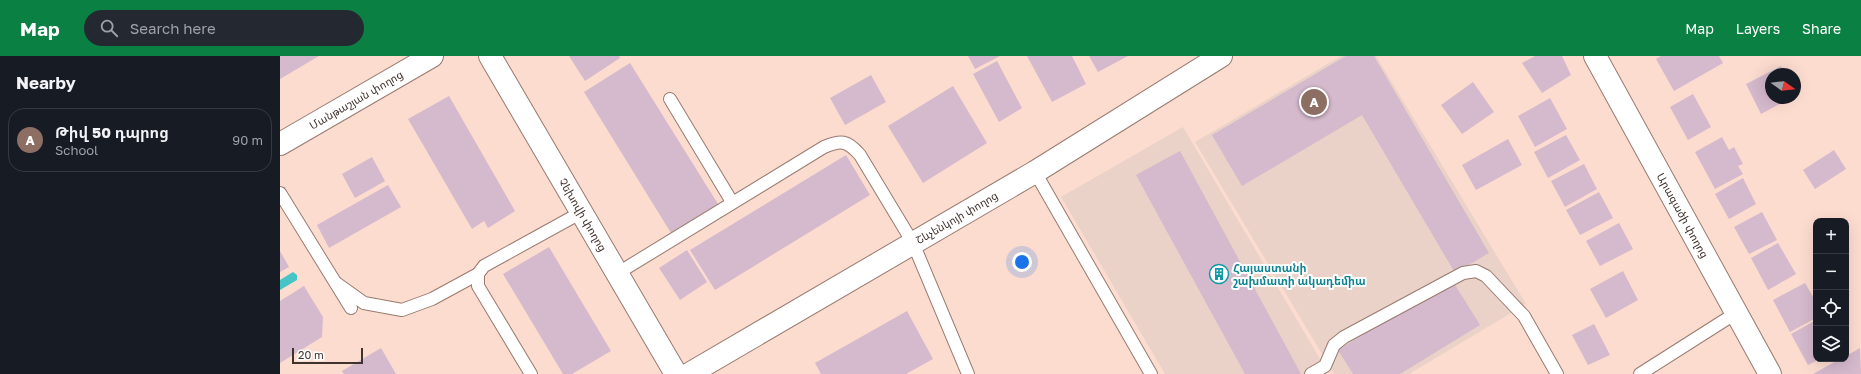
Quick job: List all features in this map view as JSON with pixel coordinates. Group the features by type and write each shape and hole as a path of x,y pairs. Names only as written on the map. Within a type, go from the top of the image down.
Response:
{"street":[{"name":"Մանթաշյան փողոց","path":"280,144 432,56"},
{"name":"Չեխովի փողոց","path":"490,56 676,374"},
{"name":"Շևչենկոյի փողոց","path":"689,374 1035,172 1221,56"},
{"name":"Արագածի փողոց","path":"1595,56 1770,374"}],"lane":[{"path":"670,99 732,202"},
{"path":"618,273 732,202 824,147 838,141 851,145 860,154 914,243 968,374"},
{"path":"1035,172 1150,374"},
{"path":"280,193 351,308"},
{"path":"336,283 364,303 402,310 432,299 478,274 484,266 582,212"},
{"path":"1311,374 1324,366 1334,345 1344,337 1463,273 1476,271 1486,276 1524,316 1557,374"},
{"path":"478,274 478,286 530,374"},
{"path":"1640,374 1736,313"}],"shaded area":[{"path":"1341,56 1376,56 1526,304 1409,374 1334,374 1195,142"},
{"path":"1183,127 1323,364 1305,374 1165,374 1061,197"}],"water":[{"path":"293,272 297,275 297,280 280,290 280,280"}],"building":[{"path":"280,56 319,56 280,79"},
{"path":"569,56 619,56 620,58 585,81"},
{"path":"968,56 1000,56 975,69"},
{"path":"1027,56 1072,56 1086,84 1052,102"},
{"path":"1089,56 1128,56 1098,72"},
{"path":"1346,56 1374,56 1489,253 1455,273 1362,115 1242,186 1212,135"},
{"path":"1535,56 1562,56 1571,75 1542,93 1522,63"},
{"path":"1661,56 1719,56 1723,63 1674,91 1656,59"},
{"path":"997,61 1022,108 999,122 973,74"},
{"path":"630,63 718,204 671,233 584,92"},
{"path":"1765,74 1765,104 1780,104 1761,114 1746,84"},
{"path":"871,75 886,102 845,125 830,98"},
{"path":"1473,82 1494,112 1462,134 1441,105"},
{"path":"953,86 987,143 923,183 888,126"},
{"path":"1693,94 1711,127 1688,140 1670,107"},
{"path":"449,96 515,211 488,228 484,221 472,229 408,119"},
{"path":"1550,98 1567,129 1535,147 1518,116"},
{"path":"1566,135 1580,160 1548,178 1534,152"},
{"path":"1722,137 1729,150 1734,147 1743,164 1738,166 1743,174 1715,189 1695,152"},
{"path":"1508,139 1522,165 1476,190 1462,165"},
{"path":"1834,150 1846,169 1815,189 1803,170"},
{"name":"Հայաստանի շախմատի ակադեմիա","path":"1180,151 1301,374 1245,374 1136,175"},
{"path":"846,155 870,195 715,290 690,250"},
{"path":"372,157 385,181 355,198 342,174"},
{"path":"1584,164 1597,189 1565,207 1551,181"},
{"path":"1743,178 1756,204 1729,219 1715,194"},
{"path":"388,185 401,207 329,248 317,225"},
{"path":"1599,192 1613,218 1580,235 1566,210"},
{"path":"1762,212 1777,240 1749,254 1734,227"},
{"path":"1619,223 1633,249 1600,266 1586,241"},
{"path":"1778,243 1796,274 1768,290 1751,258"},
{"path":"549,247 611,351 572,374 563,374 503,274"},
{"path":"687,250 707,282 680,300 659,268"},
{"path":"280,251 289,267 280,272"},
{"path":"1623,271 1638,300 1606,318 1590,289"},
{"path":"1452,280 1480,325 1400,374 1353,374 1338,350"},
{"path":"1805,283 1813,297 1813,320 1790,332 1773,300"},
{"path":"304,286 323,317 322,337 280,363 280,301"},
{"path":"907,311 933,359 906,374 821,374 815,363"},
{"path":"1813,322 1814,362 1808,365 1791,334"},
{"path":"1594,324 1610,355 1588,365 1572,335"},
{"path":"381,348 396,374 344,374 342,371"},
{"path":"1860,348 1861,374 1813,374 1835,362 1849,362 1849,354"}],"place":[{"name":"Թիվ 50 դպրոց","path":"1314,102"},
{"name":"Հայաստանի շախմատի ակադեմիա","path":"1219,274"}]}
